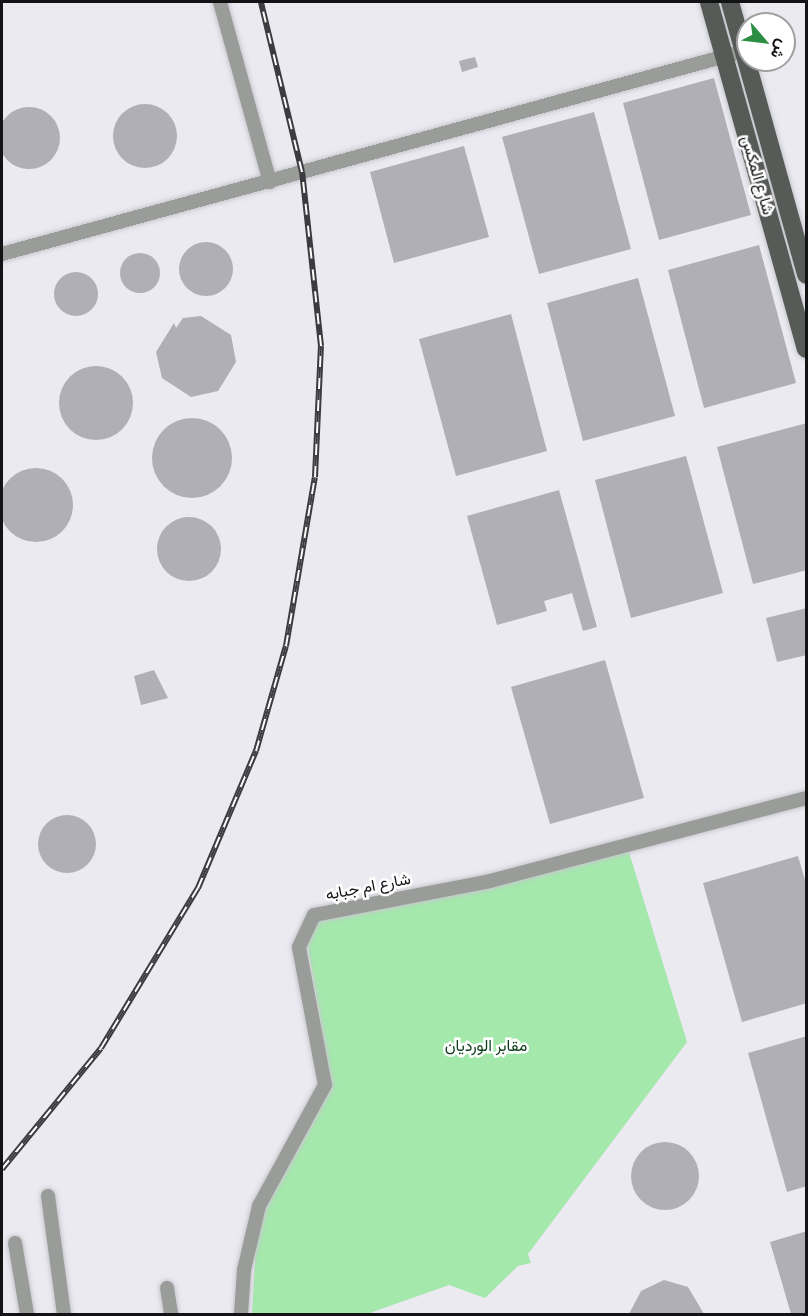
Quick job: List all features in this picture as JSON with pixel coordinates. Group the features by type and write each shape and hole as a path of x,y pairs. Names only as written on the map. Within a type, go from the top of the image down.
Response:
{"main road":[{"name":"شارع المكس","path":"709,2 807,349"},
{"name":"شارع المكس","path":"730,2 736,23"},
{"name":"شارع المكس","path":"750,72 807,275"}],"street":[{"path":"220,2 270,182"},
{"path":"2,254 736,53"},
{"name":"شارع ام جبابه","path":"242,1314 243,1270 260,1206 326,1085 299,947 314,915 490,881 807,798"},
{"path":"48,1196 64,1314"},
{"path":"15,1243 27,1314"},
{"path":"168,1288 171,1314"}],"green space":[{"name":"مقابر الورديان","path":"629,852 687,1042 528,1254 531,1263 518,1266 485,1298 449,1285 367,1314 252,1314 256,1240 268,1205 332,1088 307,943 317,921"}],"building":[{"path":"475,57 478,67 462,72 459,61"},
{"path":"714,78 751,215 659,240 623,103"},
{"path":"145,104 157,106 168,113 175,124 177,136 175,148 168,159 157,166 145,168 133,166 122,159 115,148 113,136 115,124 122,113 133,106"},
{"path":"23,107 35,107 51,116 58,126 60,138 58,150 51,160 35,169 23,169 12,164 3,155 -2,144 -2,132 3,121 12,112"},
{"path":"594,112 631,249 539,274 502,137"},
{"path":"464,146 489,237 394,263 370,172"},
{"path":"201,242 211,242 221,246 229,254 233,269 229,284 221,292 211,296 201,296 191,292 183,284 179,274 179,264 183,254 191,246"},
{"path":"759,245 796,383 704,408 668,270"},
{"path":"140,253 148,254 154,259 159,265 159,281 154,287 148,292 140,293 132,292 126,287 121,281 120,273 121,265 126,259 132,254"},
{"path":"76,272 85,273 92,278 97,285 97,303 92,310 85,315 76,316 67,315 60,310 55,303 54,294 55,285 60,278 67,273"},
{"path":"638,278 675,416 583,441 547,303"},
{"path":"511,314 547,451 456,476 419,339"},
{"path":"201,316 231,335 236,362 218,391 191,397 162,378 156,352 174,323 176,328 183,318"},
{"path":"96,366 117,372 127,382 133,403 127,424 117,434 96,440 75,434 65,424 59,403 65,382 75,372"},
{"path":"184,418 200,418 214,424 226,436 232,450 232,466 226,480 214,492 200,498 184,498 170,492 158,480 152,466 152,450 158,436 170,424"},
{"path":"807,423 807,570 753,584 717,447"},
{"path":"686,456 723,593 631,618 595,480"},
{"path":"36,468 50,471 62,479 70,491 73,505 70,519 62,531 50,539 36,542 22,539 10,531 2,519 -1,505 2,491 10,479 22,471"},
{"path":"559,490 597,627 583,631 572,593 544,601 547,611 497,625 467,516"},
{"path":"189,517 207,523 215,531 221,549 215,567 207,575 189,581 171,575 163,567 157,549 163,531 171,523"},
{"path":"807,608 807,655 777,662 766,618"},
{"path":"605,660 644,798 550,824 511,687"},
{"path":"154,670 168,698 141,705 134,676"},
{"path":"67,815 83,820 91,828 96,844 91,860 83,868 67,873 51,868 43,860 38,844 43,828 51,820"},
{"path":"798,856 807,887 807,1003 742,1022 703,883"},
{"path":"807,1036 807,1186 787,1192 748,1053"},
{"path":"672,1142 684,1148 693,1157 699,1169 697,1189 689,1200 672,1210 658,1210 641,1200 633,1189 631,1169 641,1152 652,1144"},
{"path":"807,1231 807,1314 791,1314 770,1242"},
{"path":"664,1280 688,1287 704,1314 629,1314 641,1291"}],"railway":[{"path":"2,1169 101,1048 198,888 256,751 286,646 315,477 321,346 302,172 261,2"}]}
